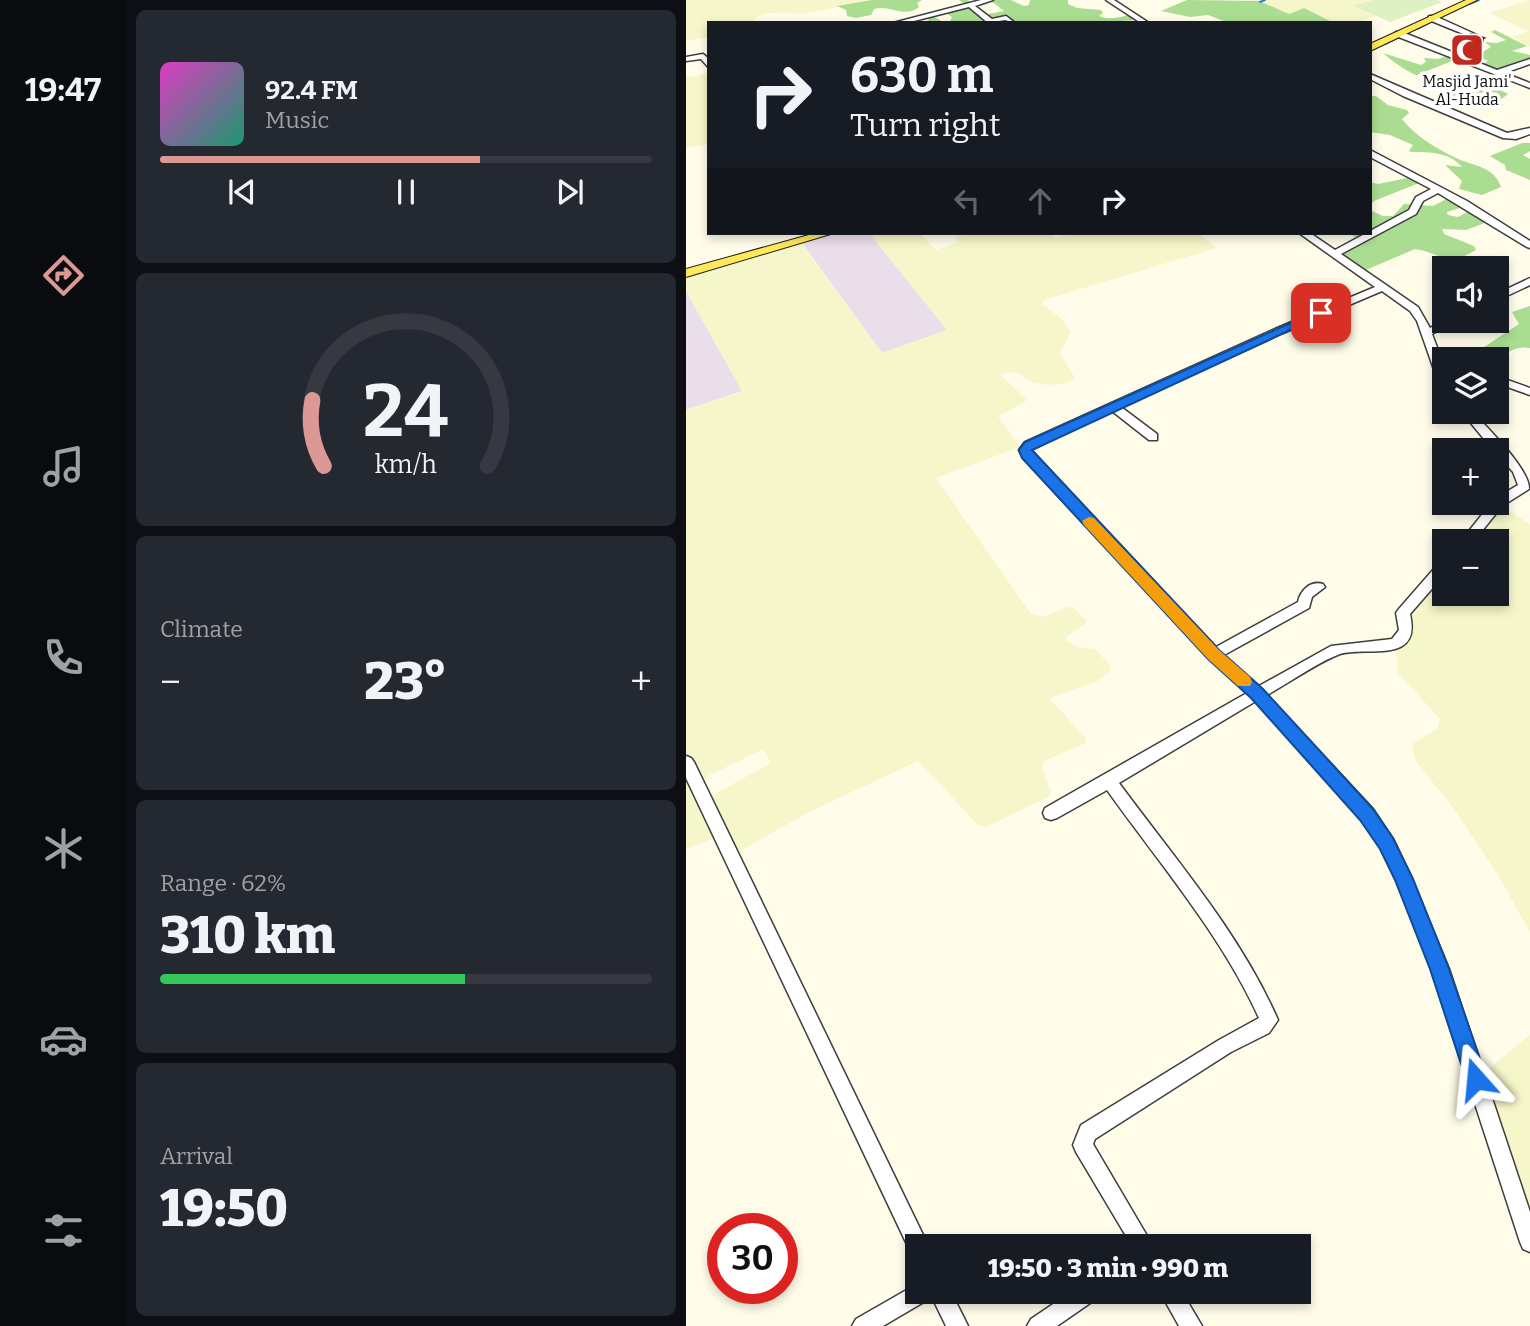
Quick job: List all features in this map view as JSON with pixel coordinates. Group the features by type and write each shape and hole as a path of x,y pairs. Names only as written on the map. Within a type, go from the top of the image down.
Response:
{"main road":[{"path":"1372,47 1473,0"},
{"path":"686,273 807,236"}],"street":[{"path":"904,21 990,0"},
{"path":"1109,0 1143,21"},
{"path":"970,5 991,21 1006,18 1010,21"},
{"path":"1435,19 1474,35 1465,38"},
{"path":"1402,35 1530,86"},
{"path":"686,59 703,56 707,63"},
{"path":"1497,73 1530,61"},
{"path":"1372,77 1506,136 1530,131"},
{"path":"1372,154 1439,189 1530,245"},
{"path":"1372,234 1413,212 1419,199 1439,189"},
{"path":"1307,235 1414,309 1433,347"},
{"path":"1334,254 1370,235"},
{"path":"1509,292 1530,281"},
{"path":"1383,287 1279,331 1029,445 1025,450 1213,654 1257,693 1367,814 1387,844 1440,969 1530,1242"},
{"path":"1427,333 1432,330"},
{"path":"1509,384 1530,392"},
{"path":"1114,407 1153,437"},
{"path":"1477,424 1518,471 1525,486 1498,503 1477,529"},
{"path":"1051,813 1110,782 1257,693 1336,650 1348,646 1393,645 1404,638 1407,631 1403,613 1432,580"},
{"path":"1213,654 1304,605 1306,595 1318,587"},
{"path":"686,762 767,936 912,1234"},
{"path":"1110,782 1224,940 1251,981 1269,1020 1263,1027 1225,1046 1088,1132 1083,1145 1136,1234"},
{"path":"863,1326 905,1302"},
{"path":"946,1304 957,1326"},
{"path":"1038,1326 1071,1304"},
{"path":"1177,1304 1191,1326"}],"shaded area":[{"path":"823,235 871,235 948,330 882,353 802,243"},
{"path":"686,291 742,391 686,410"}],"green space":[{"path":"686,0 872,0 805,14 768,13 753,21 707,21 707,37 686,41"},
{"path":"872,0 922,0 917,3 919,7 908,12 880,8 874,9 871,15 856,18 847,16 846,10 837,6"},
{"path":"959,0 968,0 983,15 1004,11 990,0 1011,0 1024,6 1029,5 1030,0 1068,0 1068,4 1077,8 1101,10 1103,13 1099,16 1115,18 1132,14 1139,19 950,21 952,17 943,11 966,5"},
{"path":"1187,0 1259,1 1289,14 1304,8 1330,21 1224,21 1208,15 1190,17 1161,11"},
{"path":"1250,0 1373,0 1355,6 1376,16 1362,21 1330,21 1304,8 1289,14"},
{"path":"1373,0 1442,2 1390,22 1354,6"},
{"path":"1530,0 1530,47 1513,37 1528,31 1490,13"},
{"path":"930,14 941,21 927,21 929,20 923,16"},
{"path":"1495,30 1527,46 1512,51 1530,55 1530,61 1497,73 1480,66 1488,61 1476,56 1491,47 1485,42 1497,43 1506,40 1491,32"},
{"path":"1383,53 1421,65 1426,62 1424,58 1438,59 1447,56 1457,59 1417,75"},
{"path":"707,73 707,144 686,148 686,76 694,77"},
{"path":"1473,76 1470,81 1487,83 1508,94 1500,100 1503,105 1465,105 1440,99 1439,97 1447,92 1425,84 1430,80 1458,79"},
{"path":"1372,96 1388,105 1407,110 1409,113 1402,119 1420,137 1456,158 1488,171 1501,187 1482,195 1459,189 1462,181 1445,165 1462,167 1457,162 1432,153 1411,152 1409,151 1413,145 1390,135 1372,132"},
{"path":"1522,143 1530,143 1530,151 1523,155 1530,159 1530,180 1506,170 1505,165 1490,156"},
{"path":"1412,177 1424,181 1372,203 1372,182 1378,184"},
{"path":"1452,196 1463,207 1447,212 1448,215 1458,217 1473,209 1490,221 1466,230 1442,229 1444,234 1474,246 1476,250 1465,256 1439,256 1415,249 1361,272 1334,254 1358,239 1352,235 1372,235 1372,211 1383,216 1393,216 1404,204 1433,206"},
{"path":"871,235 922,235 936,250 958,242 955,237 962,235 1052,235 1056,238 1066,235 1201,235 1216,248 1044,300 1042,304 1061,318 1071,332 1060,353 1075,378 1067,383 1047,385 1031,382 1016,372 1000,374 1026,399 998,416 1020,447 936,478 1031,614 1043,617 1073,607 1086,620 1085,624 1066,637 1067,641 1077,647 1095,649 1111,666 1109,672 1098,681 1052,697 1051,700 1085,737 1086,743 1044,761 1042,767 1051,793 1048,797 986,827 978,825 918,761 809,812 730,857 720,836 686,849 686,410 742,391 686,291 686,273 809,239 802,244 882,353 947,330","holes":["763,749 771,763 704,800 696,782"]},
{"path":"1530,306 1530,348 1509,352 1509,347 1484,347 1519,324 1512,312"},
{"path":"1509,510 1530,524 1530,932 1498,875 1456,812 1416,761 1412,747 1414,743 1437,729 1440,719 1397,672 1397,655 1393,645 1404,621 1432,582 1432,606 1509,606 1509,529 1477,529 1488,515 1509,515"},
{"path":"1530,1035 1530,1242 1476,1079"}],"building":[{"path":"1471,34 1484,38 1470,45 1457,40"}],"waterway":[{"path":"1260,2 1265,0"},
{"path":"1469,4 1479,0"},
{"path":"1417,29 1430,22"},
{"path":"1385,44 1401,36"}],"slow traffic":[{"path":"1089,521 1213,654 1244,682"}],"place":[{"name":"Masjid Jami' Al-Huda","path":"1467,50"}],"route":[{"path":"1321,313 1029,445 1025,450 1213,654 1257,693 1367,814 1387,844 1424,926 1476,1079"}]}
